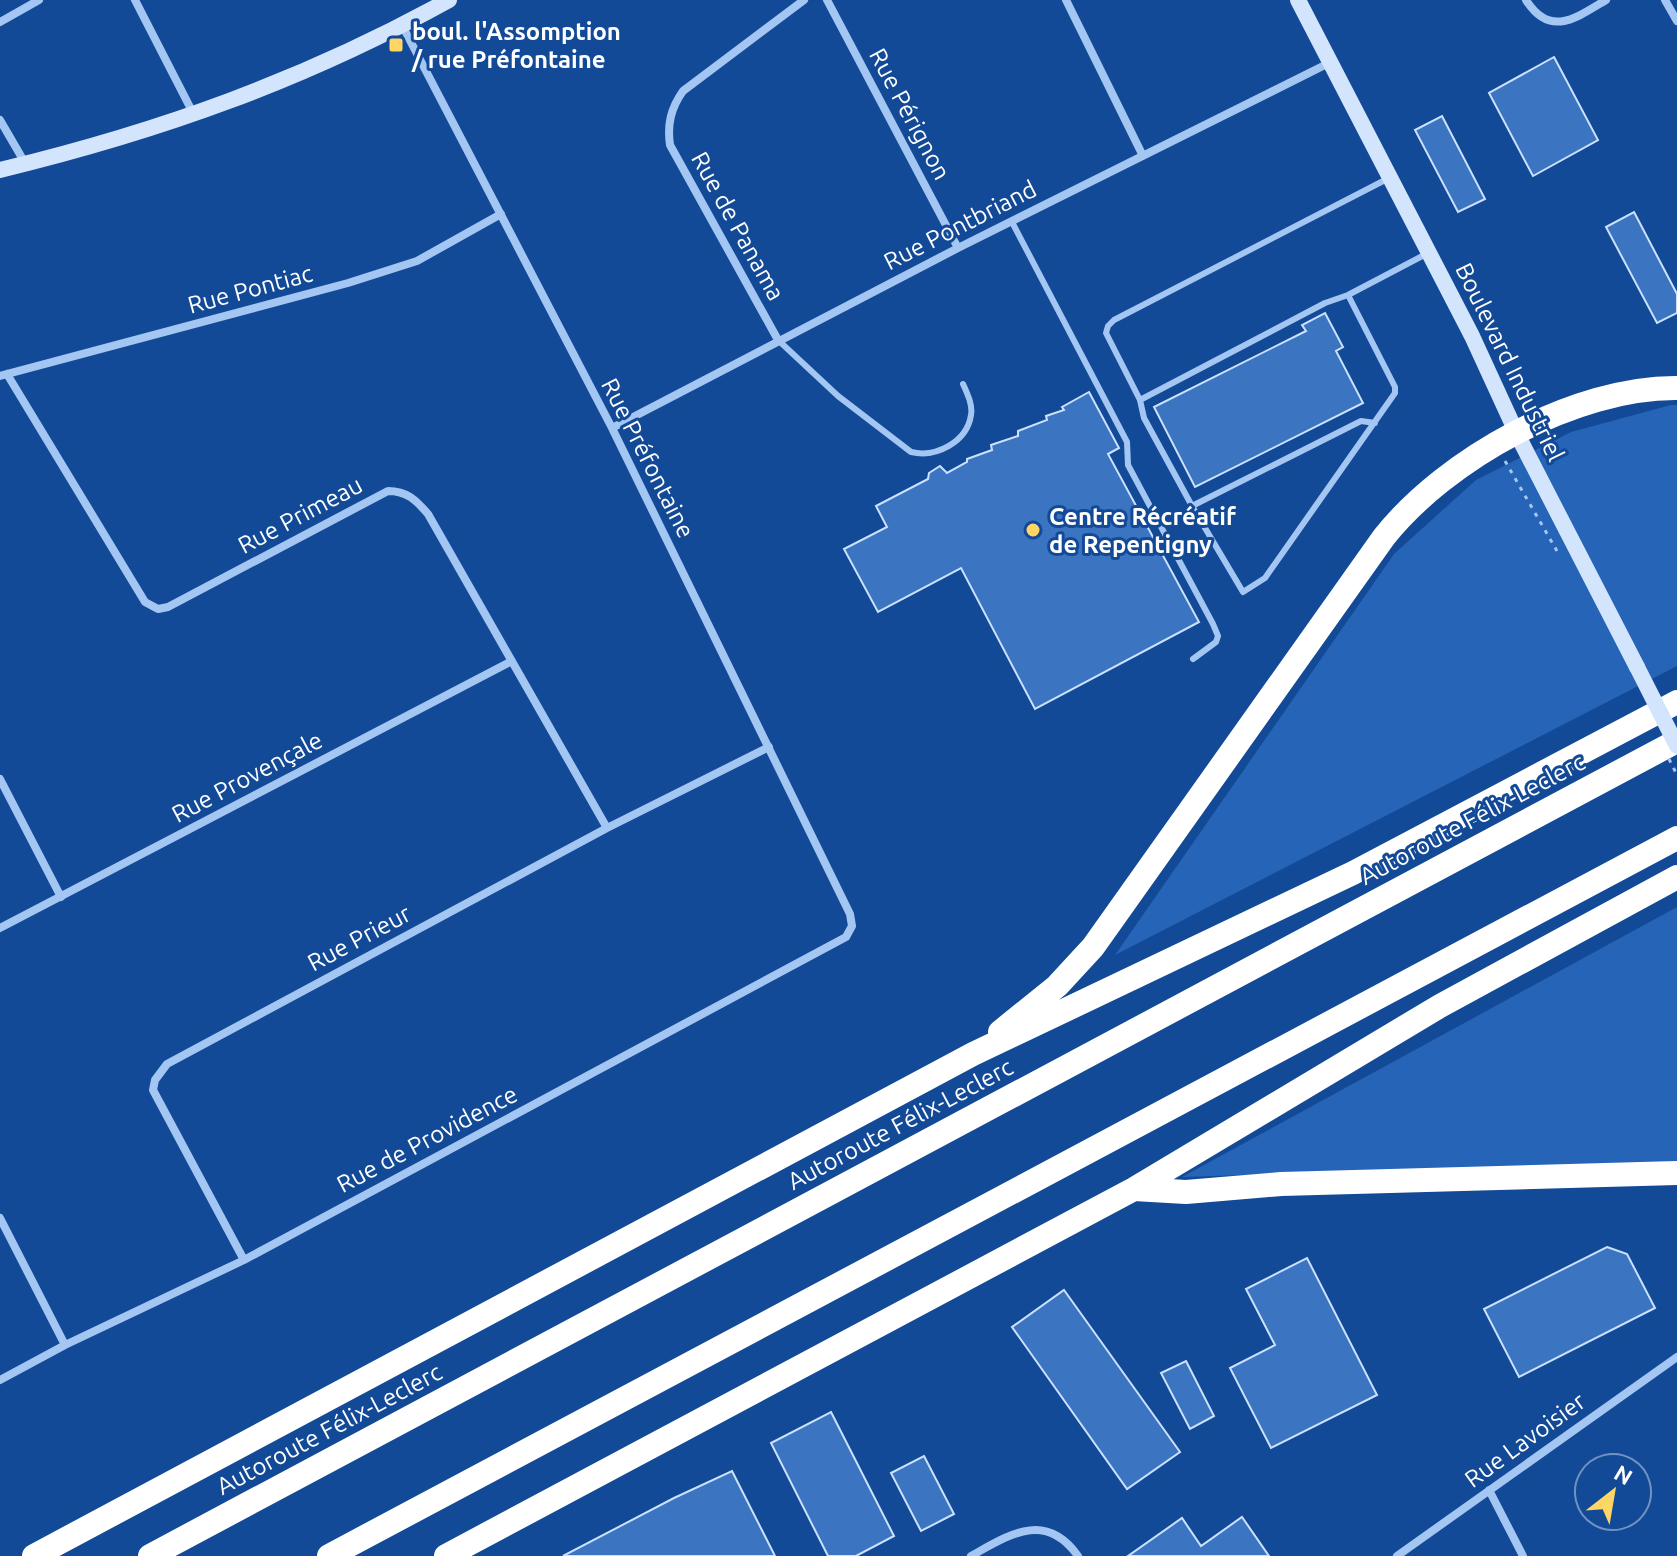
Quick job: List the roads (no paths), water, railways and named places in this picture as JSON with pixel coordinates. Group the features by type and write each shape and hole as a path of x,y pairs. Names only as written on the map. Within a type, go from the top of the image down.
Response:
{"highway":[{"path":"973,1054 1057,986 1093,947 1403,514 1447,475 1517,434 1565,411 1601,397 1634,390 1677,388"},
{"path":"36,1556 973,1054 1353,873 1677,702"},
{"name":"Autoroute Félix-Leclerc","path":"150,1556 1677,744"},
{"path":"329,1556 1677,838"},
{"path":"446,1556 1134,1189 1440,1006 1677,877"},
{"path":"1134,1189 1186,1192 1281,1184 1677,1173"}],"street":[{"path":"0,22 39,0"},
{"path":"135,0 194,115"},
{"path":"0,170 194,115 278,84 402,25 428,5 449,0"},
{"name":"Rue de Panama","path":"778,340 670,145 668,129 673,105 683,91 804,0"},
{"name":"Rue Pérignon","path":"827,0 958,248"},
{"path":"1066,0 1143,156"},
{"name":"Boulevard Industriel","path":"1298,0 1479,349 1517,434 1677,744"},
{"path":"1526,0 1533,11 1548,21 1561,22 1606,0"},
{"path":"1665,0 1677,21"},
{"name":"Rue Préfontaine","path":"402,25 612,428 850,914"},
{"name":"Rue Pontbriand","path":"612,428 958,248 1329,63"},
{"path":"0,120 25,164"},
{"name":"Rue Pontiac","path":"4,375 348,283 417,261 501,214"},
{"name":"Rue Primeau","path":"4,375 145,602 158,609 168,607 388,491 400,491 415,499 428,514 607,828"},
{"name":"Rue Provençale","path":"0,928 512,661"},
{"name":"Rue Prieur","path":"244,1260 153,1090 167,1064 607,828 769,747"},
{"path":"0,779 61,897"},
{"name":"Rue de Providence","path":"0,1380 65,1345 244,1260 846,937 852,926 850,914"},
{"path":"0,1218 65,1345"},
{"name":"Rue Lavoisier","path":"1397,1556 1677,1357"},
{"path":"1489,1490 1523,1556"},
{"path":"971,1556 1027,1529 1056,1535 1078,1556"}],"lane":[{"path":"1348,295 1395,387 1391,399 1265,578 1243,592 1144,418 1140,400 1106,333 1108,326 1114,320 1389,178"},
{"path":"1012,222 1127,442 1128,465 1218,636 1211,648 1193,659"},
{"path":"1140,400 1325,303 1348,295 1429,253"},
{"path":"778,340 838,396 911,452 922,455 941,451 959,437 971,416 963,384"},
{"path":"1192,506 1361,421 1375,423"}],"place":[{"name":"boul. l'Assomption / rue Préfontaine","path":"396,45"},
{"name":"Centre Récréatif de Repentigny","path":"1033,530"}]}
